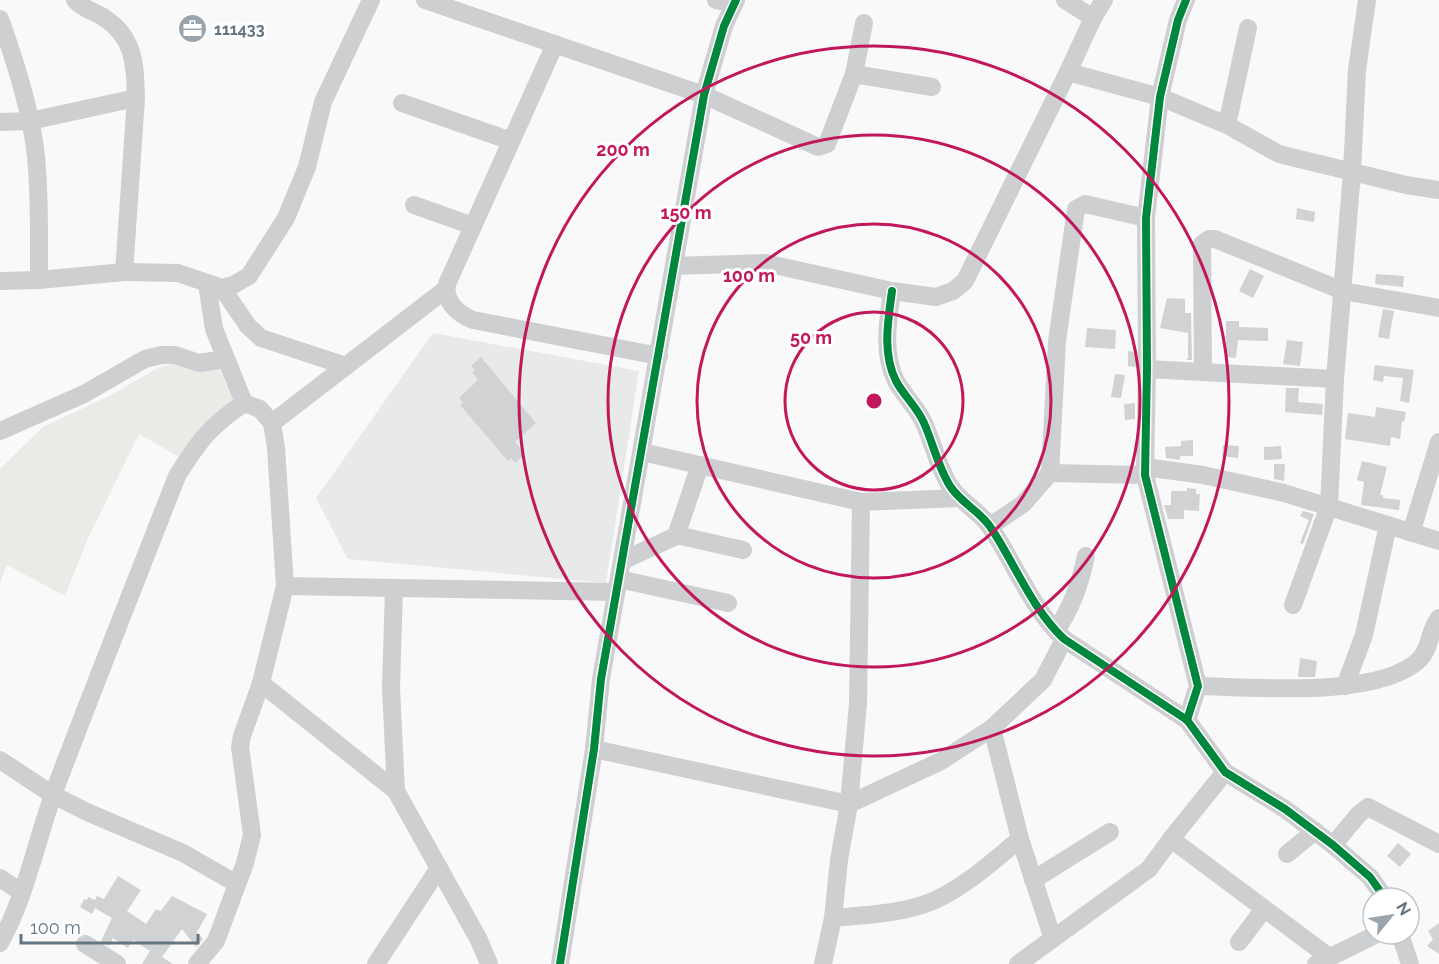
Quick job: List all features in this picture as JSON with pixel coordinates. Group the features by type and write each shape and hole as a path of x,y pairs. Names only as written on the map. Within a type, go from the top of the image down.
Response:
{"street":[{"path":"75,0 83,8 116,26 128,42 135,63 136,99 124,272"},
{"path":"425,0 704,95 818,147 827,144 854,74 864,23"},
{"path":"560,964 594,750 601,679 704,95 724,26 723,0"},
{"path":"1065,0 1093,18"},
{"path":"674,266 765,263 892,291 936,297 953,291 966,281 1093,18 1104,0"},
{"path":"1186,0 1178,20 1160,97 1146,218 1145,471 1198,686 1186,720"},
{"path":"1293,605 1329,506 1335,378 1352,172 1357,70 1367,0"},
{"path":"0,281 39,280 124,272 178,273 214,286 233,285 249,276 286,218 307,167 323,102 369,1"},
{"path":"0,19 12,51 30,120 36,155 39,280"},
{"path":"1227,125 1248,28"},
{"path":"272,423 446,289 555,44"},
{"path":"1068,72 1160,97 1227,125 1279,154 1406,185 1439,190"},
{"path":"854,74 932,87"},
{"path":"0,122 30,120 136,99"},
{"path":"402,104 511,141"},
{"path":"990,526 1023,504 1050,472 1057,341 1076,209 1085,204 1146,218"},
{"path":"414,205 473,226"},
{"path":"1203,371 1202,244 1205,240 1215,239 1343,291 1439,308"},
{"path":"197,964 216,942 252,835 241,760 242,736 261,683 285,585 276,448 272,423 260,409 244,403 225,359 213,329 214,286"},
{"path":"214,286 261,338 346,366"},
{"path":"446,289 456,311 473,320 659,356"},
{"path":"892,291 886,336 891,368 897,383 916,408 950,486 990,526 1022,582 1060,635 1186,720 1225,772 1285,809 1315,831 1370,877 1376,886"},
{"path":"0,431 84,394 145,359 161,355 175,355 199,363 225,359"},
{"path":"1147,369 1335,378"},
{"path":"0,943 7,931 21,892 53,795 177,476 197,443 210,428 244,403"},
{"path":"1411,532 1439,442"},
{"path":"642,452 861,502 960,498"},
{"path":"619,577 676,536 700,465"},
{"path":"1050,472 1145,471 1203,475 1284,493 1439,541"},
{"path":"823,964 833,918 849,804 858,703 861,502"},
{"path":"1345,686 1364,635 1388,525"},
{"path":"676,536 743,550"},
{"path":"594,750 849,804 941,761 992,728 1043,680 1079,586 1086,556"},
{"path":"285,585 394,588 619,577 728,603"},
{"path":"394,588 391,688 396,791"},
{"path":"1198,686 1297,688 1345,686 1382,678 1406,669 1420,659 1428,648 1431,632 1439,618"},
{"path":"261,683 396,791 479,940 489,964"},
{"path":"992,728 1020,839 1053,939"},
{"path":"0,760 53,795 183,853 237,884"},
{"path":"1018,964 1149,869 1225,772"},
{"path":"1333,845 1359,814 1368,807 1439,844"},
{"path":"1287,854 1315,831"},
{"path":"1033,880 1110,832"},
{"path":"833,918 891,913 933,900 972,878 1020,839"},
{"path":"1171,839 1264,909 1323,961 1361,942"},
{"path":"376,964 439,868"},
{"path":"0,878 21,892"},
{"path":"1239,942 1264,909"},
{"path":"85,944 117,964"},
{"path":"1404,946 1410,964"}],"shaded area":[{"path":"433,333 639,371 606,583 348,559 316,498"},
{"path":"177,363 218,366 235,406 183,459 139,434 88,538 65,596 7,565 0,583 0,469 43,427 109,396 158,368"}],"building":[{"path":"1297,208 1315,212 1314,222 1296,219"},
{"path":"1250,269 1264,276 1253,298 1239,291"},
{"path":"1376,274 1404,276 1403,287 1375,284"},
{"path":"1167,298 1185,299 1185,313 1191,313 1192,360 1186,360 1188,358 1188,333 1160,328"},
{"path":"1383,309 1394,311 1389,339 1378,337"},
{"path":"1226,321 1239,321 1239,327 1268,328 1268,341 1238,340 1236,358 1226,357"},
{"path":"1087,328 1116,330 1115,349 1085,347"},
{"path":"1287,340 1303,342 1300,366 1283,364"},
{"path":"1128,351 1136,352 1136,367 1128,366"},
{"path":"481,357 536,423 515,442 525,454 515,463 511,458 508,461 460,405 463,402 459,398 478,380 471,366"},
{"path":"1375,365 1414,370 1409,403 1400,401 1403,378 1384,376 1383,382 1373,380"},
{"path":"1115,374 1125,375 1121,398 1111,397"},
{"path":"1286,388 1299,388 1298,402 1323,404 1322,415 1285,412"},
{"path":"1135,403 1135,419 1125,420 1124,404"},
{"path":"1376,407 1406,412 1404,422 1402,421 1400,439 1391,437 1390,446 1345,439 1348,413 1375,417"},
{"path":"1193,440 1193,456 1180,456 1180,460 1166,458 1165,447 1181,446 1181,441"},
{"path":"1223,445 1239,446 1238,458 1222,456"},
{"path":"1281,446 1282,459 1264,460 1264,447"},
{"path":"1362,461 1387,467 1380,495 1383,495 1383,498 1400,500 1399,510 1361,505 1364,482 1357,480"},
{"path":"1274,464 1285,464 1284,481 1274,479"},
{"path":"1187,488 1196,489 1196,494 1200,494 1199,511 1184,510 1184,519 1168,519 1164,505 1171,505 1171,491 1187,491"},
{"path":"1303,511 1314,514 1303,544 1300,543 1309,520 1300,516"},
{"path":"1300,658 1317,661 1315,677 1298,677"},
{"path":"1398,843 1411,854 1400,867 1387,856"},
{"path":"118,876 141,890 127,911 146,924 156,909 161,911 172,896 207,914 197,932 203,939 196,947 182,929 162,957 173,964 142,964 150,951 133,940 128,948 113,938 109,946 101,941 112,918 95,908 92,914 80,907 84,899 87,900 88,897 95,900 97,896 104,899"},
{"path":"1439,923 1439,954 1427,946 1433,939 1428,931"}],"cycle path":[{"path":"560,964 594,749 601,679 704,95 724,26 736,0"},
{"path":"1186,0 1178,20 1160,97 1146,218 1145,475 1198,686 1187,720"},
{"path":"892,291 888,348 896,381 921,417 950,486 991,528 1042,614 1064,639 1187,720 1225,772 1285,809 1333,845 1370,877 1376,886"}],"place":[{"name":"111433","path":"193,29"}]}
